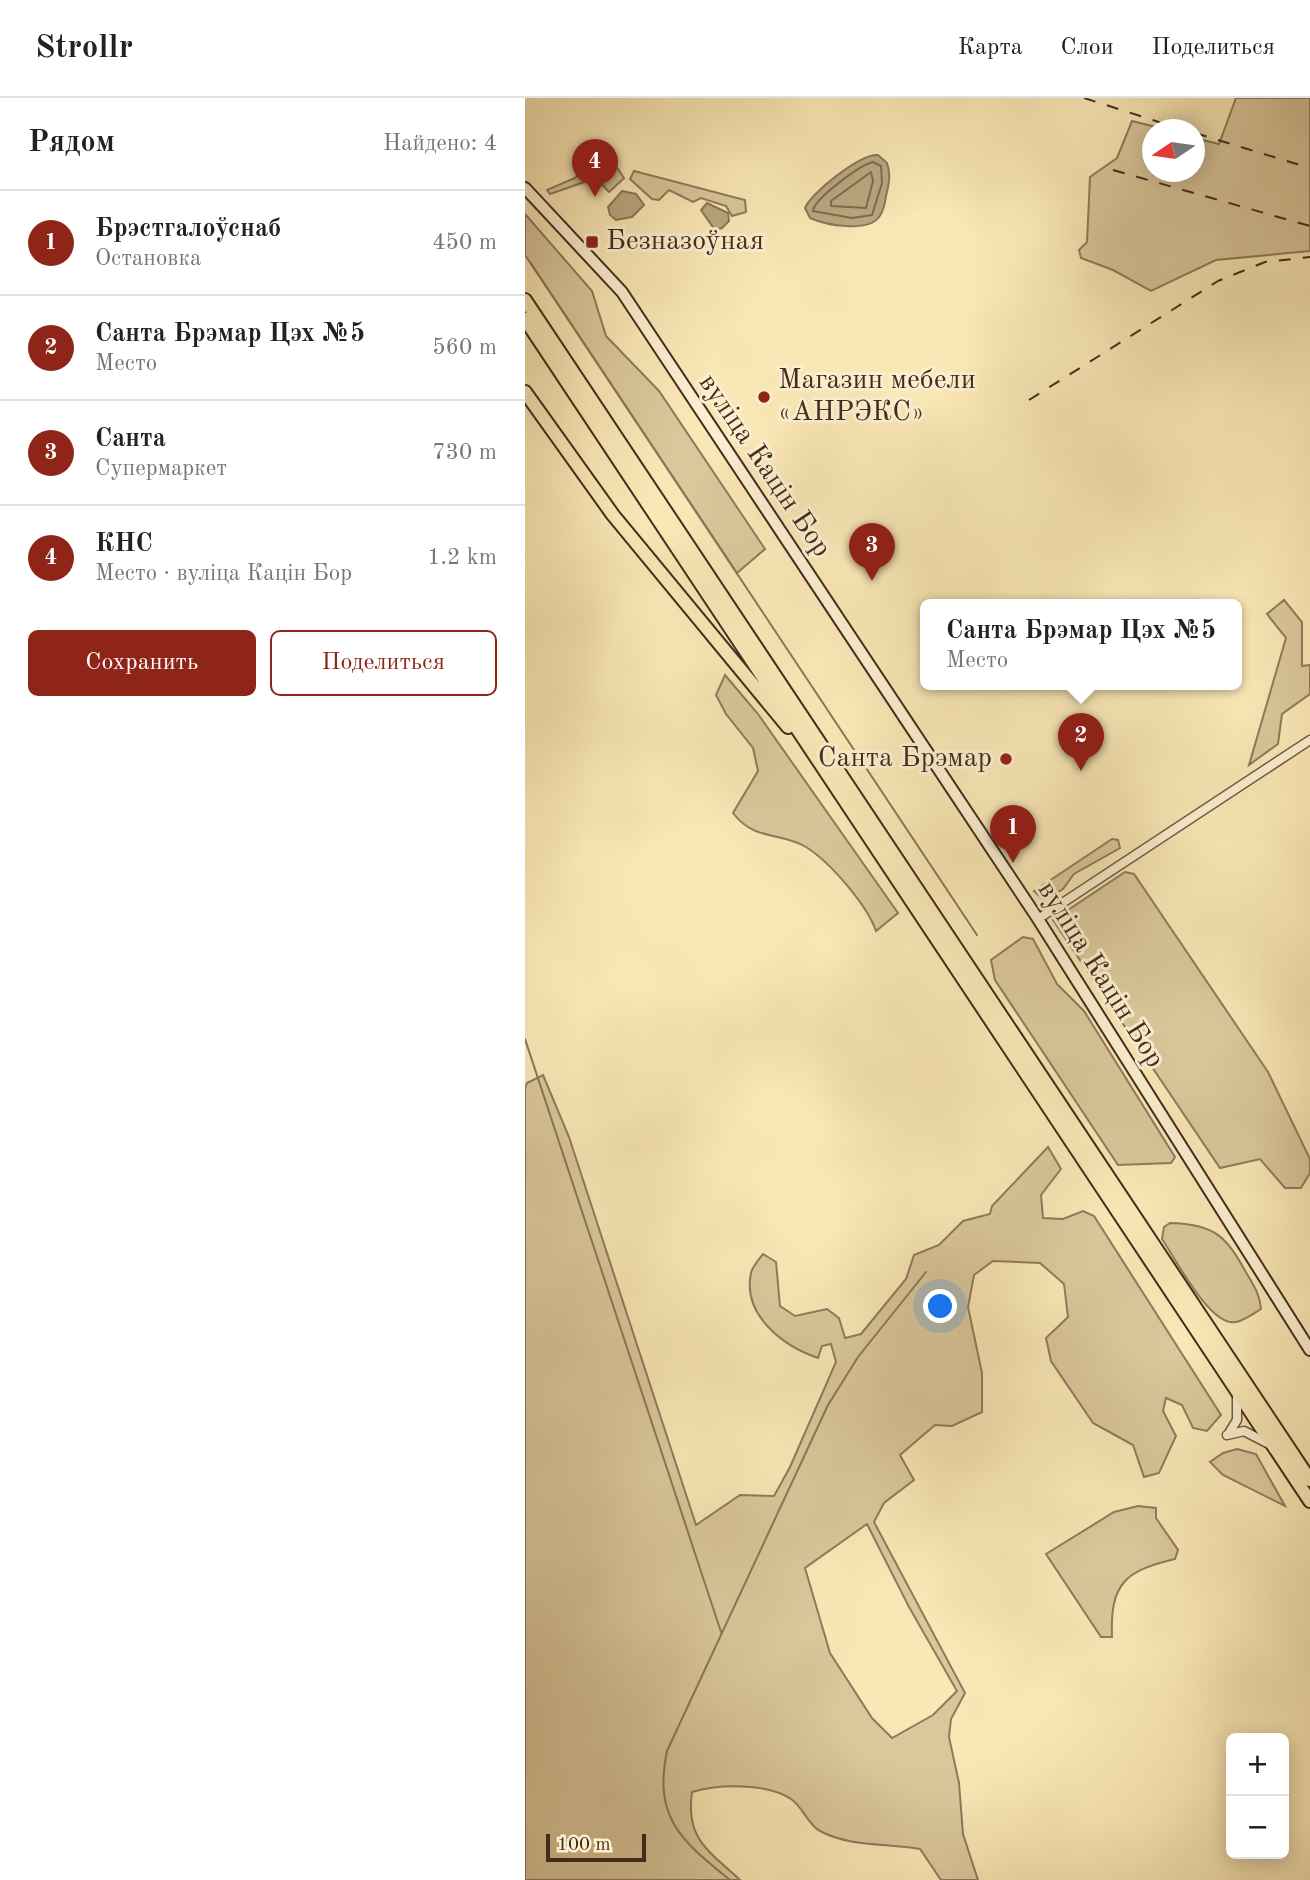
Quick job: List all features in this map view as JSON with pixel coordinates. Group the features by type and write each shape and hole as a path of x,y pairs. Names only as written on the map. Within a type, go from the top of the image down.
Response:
{"highway":[{"path":"525,300 1310,1480"},
{"path":"525,319 1310,1501"},
{"path":"525,392 613,515 838,790"}],"main road":[{"name":"вуліца Кацін Бор","path":"525,188 622,292 1038,919 1310,1350"}],"street":[{"path":"1038,919 1310,740"},
{"path":"1234,1387 1239,1413 1227,1435 1244,1431 1275,1449"}],"shaded area":[{"path":"1236,98 1310,98 1310,251 1216,260 1151,291 1113,270 1081,258 1079,250 1087,242 1090,177 1117,158 1132,121 1142,124 1142,182 1205,182 1205,140 1219,144"},
{"path":"606,161 618,169 624,178 609,192 596,178 550,194 547,190 575,178 592,163"},
{"path":"634,171 745,200 746,212 732,216 726,206 701,198 693,202 669,190 659,200 652,199 630,179"},
{"path":"525,214 592,291 606,336 659,391 765,549 737,573 525,255"},
{"path":"1284,600 1302,622 1302,666 1310,665 1310,694 1282,714 1278,744 1249,765 1286,638 1267,614"},
{"path":"725,675 758,714 898,913 876,931 856,897 816,854 797,842 750,828 733,813 758,771 753,748 726,714 716,695"},
{"path":"1112,839 1118,840 1120,848 1074,874 1063,889 1044,900 1034,891"},
{"path":"1125,872 1134,874 1268,1072 1310,1159 1310,1173 1301,1188 1285,1188 1260,1159 1220,1168 1053,920"},
{"path":"1023,937 1033,939 1057,984 1084,1011 1175,1157 1171,1163 1118,1165 995,980 991,960"},
{"path":"543,1075 569,1137 696,1525 740,1495 774,1496 790,1467 836,1362 831,1344 822,1346 818,1358 805,1353 779,1337 759,1315 750,1288 752,1271 763,1254 776,1262 780,1306 795,1316 827,1309 839,1318 845,1338 861,1334 906,1279 914,1255 939,1245 963,1221 990,1214 992,1206 1048,1147 1061,1169 1041,1195 1043,1218 1063,1219 1083,1211 1094,1216 1221,1415 1207,1431 1193,1428 1182,1405 1166,1398 1163,1411 1176,1436 1159,1473 1144,1477 1133,1445 1093,1423 1051,1361 1046,1338 1068,1317 1064,1284 1040,1263 993,1261 974,1275 968,1307 982,1373 982,1412 952,1426 935,1425 900,1455 914,1480 884,1503 874,1522 965,1693 951,1719 949,1737 959,1783 963,1834 978,1880 941,1880 920,1849 843,1840 820,1831 812,1825 795,1802 781,1794 756,1788 728,1786 692,1792 692,1822 709,1852 740,1880 525,1880 527,1083","holes":["867,1524 909,1607 957,1691 933,1715 892,1738 872,1718 830,1653 805,1568"]},
{"path":"1170,1223 1198,1226 1225,1241 1254,1287 1261,1309 1236,1322 1226,1321 1216,1314 1195,1290 1162,1239 1164,1227"},
{"path":"1237,1449 1256,1454 1285,1506 1223,1475 1210,1462 1223,1453"},
{"path":"1138,1506 1156,1508 1156,1518 1178,1550 1175,1559 1144,1569 1124,1582 1114,1604 1112,1637 1101,1637 1046,1554 1114,1512"}],"water":[{"path":"878,155 887,163 889,175 884,207 879,217 873,222 856,226 836,225 810,218 805,208 817,193 849,167 870,156"},
{"path":"622,191 636,194 644,205 632,217 616,220 610,215 608,207"},
{"path":"707,203 728,213 729,221 722,228 715,230 701,210"}],"waterway":[{"path":"530,262 977,935"},
{"path":"525,1039 721,1632"},
{"path":"730,1880 698,1853 675,1826 664,1794 667,1751 828,1405 858,1357 926,1272"}],"railway":[{"path":"1084,98 1150,119"},
{"path":"1205,136 1310,168"},
{"path":"1113,170 1310,226"},
{"path":"1029,400 1218,281 1265,262 1310,257"}],"place":[{"name":"КНС","path":"595,197"},
{"name":"Безназоўная","path":"592,242"},
{"name":"Магазин мебели «АНРЭКС»","path":"764,397"},
{"name":"Санта","path":"872,581"},
{"name":"Санта Брэмар","path":"1006,759"},
{"name":"Санта Брэмар Цэх №5","path":"1081,771"},
{"name":"Брэстгалоўснаб","path":"1013,863"}]}
